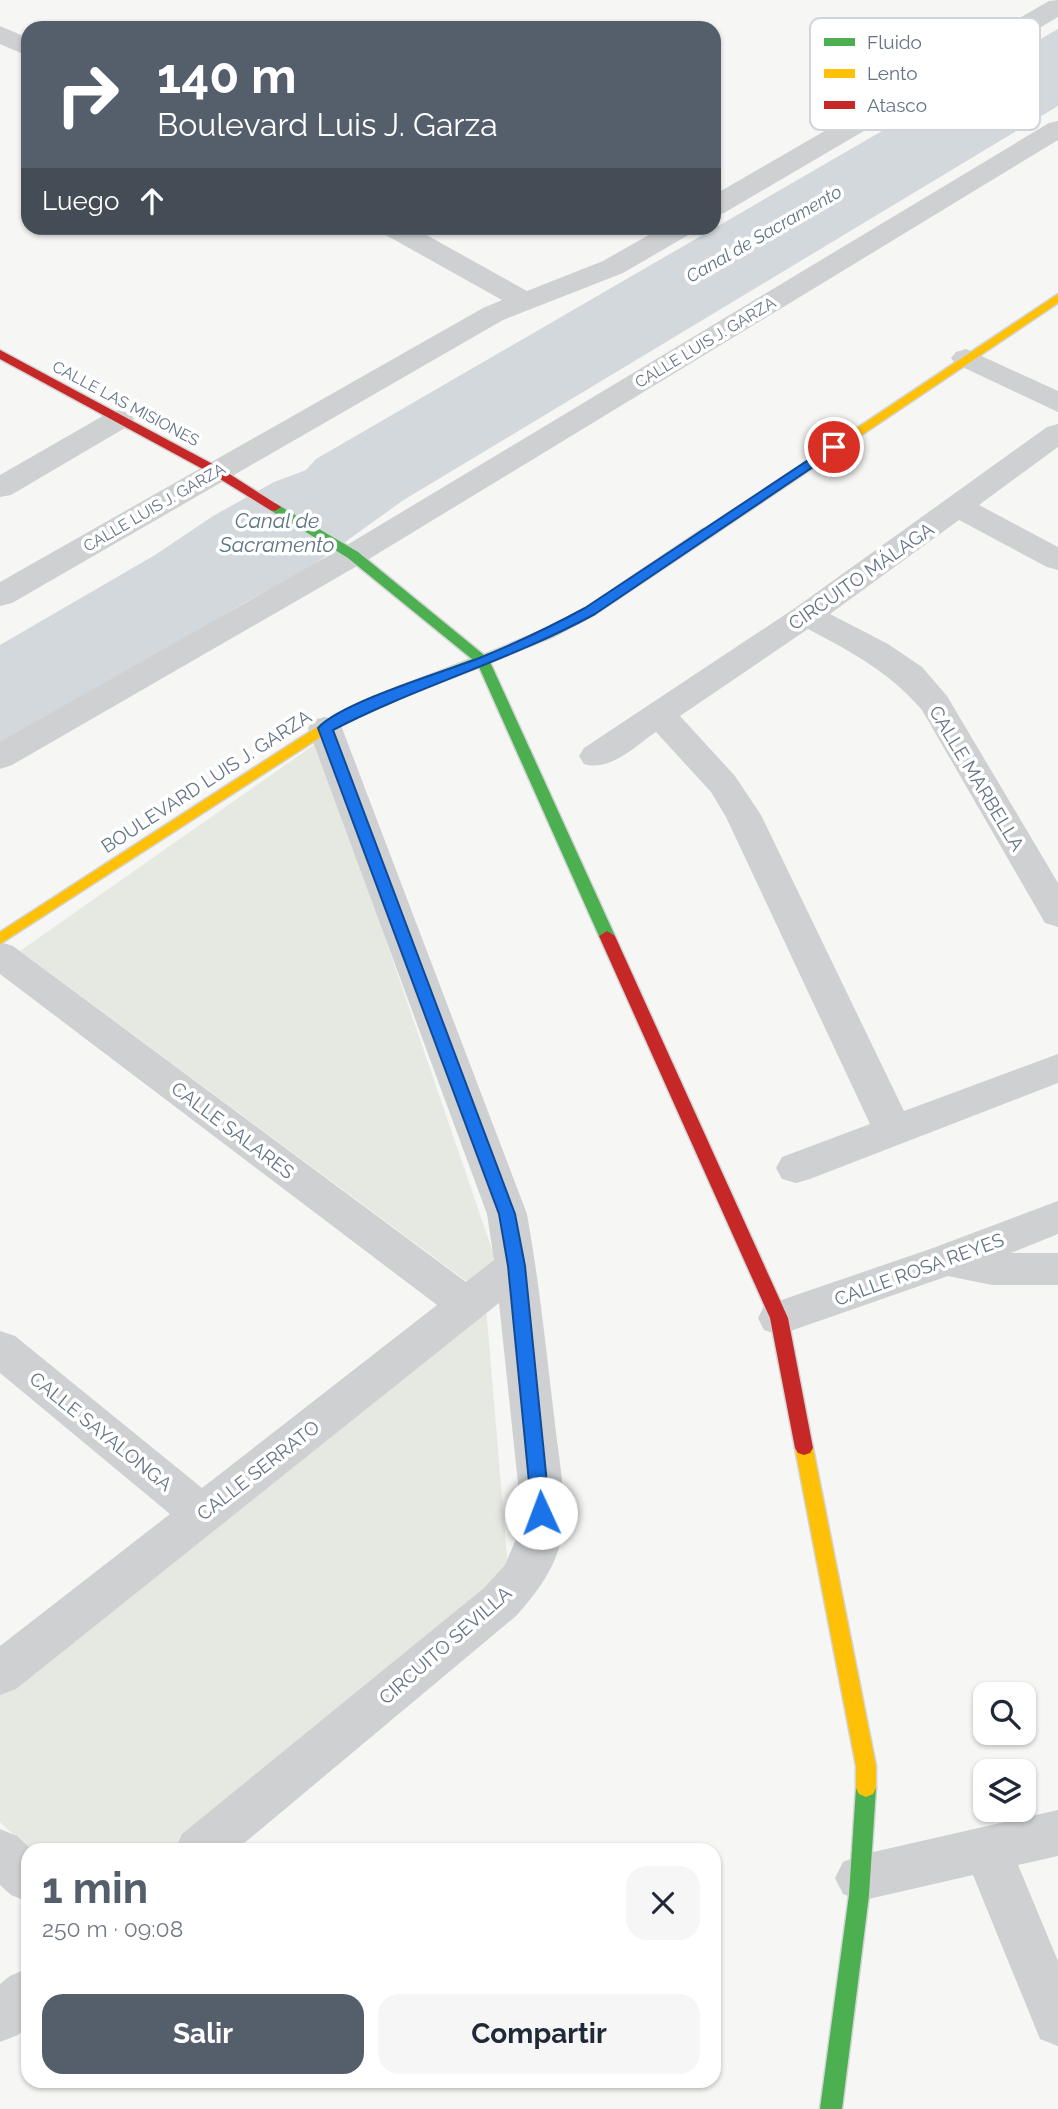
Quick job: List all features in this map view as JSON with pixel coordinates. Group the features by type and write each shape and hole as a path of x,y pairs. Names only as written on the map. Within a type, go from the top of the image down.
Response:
{"street":[{"path":"1038,18 1058,6"},
{"path":"0,34 21,44"},
{"name":"CALLE LUIS J. GARZA","path":"0,757 1058,129"},
{"path":"721,204 847,130"},
{"path":"407,235 524,300"},
{"name":"CALLE LUIS J. GARZA","path":"0,596 226,477 493,314 613,267 668,235"},
{"path":"831,2109 860,1878 866,1813 866,1766 779,1318 483,661 552,632 590,611 1058,298"},
{"name":"CALLE LAS MISIONES","path":"0,354 226,477 346,550 483,661"},
{"path":"966,358 1058,403"},
{"path":"0,488 119,419"},
{"name":"CIRCUITO MÁLAGA","path":"596,756 660,716 807,615 1058,432"},
{"path":"958,507 1058,560"},
{"name":"CALLE MARBELLA","path":"807,615 876,652 909,675 935,704 1058,914"},
{"name":"BOULEVARD LUIS J. GARZA","path":"0,940 325,728 383,698 483,661"},
{"path":"660,716 723,784 743,815 893,1130"},
{"name":"CIRCUITO SEVILLA","path":"208,1843 500,1602 521,1579 540,1534 541,1493 516,1266 507,1214 325,728"},
{"name":"CALLE SALARES","path":"0,955 467,1305"},
{"path":"796,1168 1058,1068"},
{"name":"CALLE ROSA REYES","path":"779,1318 948,1260 1058,1217"},
{"path":"948,1260 992,1269 1058,1269"},
{"name":"CALLE SERRATO","path":"0,1674 516,1266"},
{"name":"CALLE SAYALONGA","path":"0,1348 202,1514"},
{"path":"860,1878 1058,1833"},
{"path":"987,1850 1058,2021"},
{"path":"0,1852 21,1872"},
{"path":"0,2017 21,1999"}],"shaded area":[{"path":"318,742 496,1261 469,1283 20,951"},
{"path":"486,1307 508,1568 180,1843 22,1843 0,1822 0,1692"}],"water":[{"name":"Canal de Sacramento","path":"1058,29 1058,106 1040,117 1040,39"},
{"name":"Canal de Sacramento","path":"884,130 1018,130 402,501 305,571 246,602 0,748 0,645 155,555 213,516 274,482 306,470 316,459 703,235 721,235 721,224"}],"traffic: fast":[{"path":"275,507 353,555 483,661 607,936"},
{"path":"351,715 399,692 524,644 570,623 611,599 708,532"},
{"path":"831,2109 859,1895 866,1788"}],"traffic: slow":[{"path":"708,532 1058,298"},
{"path":"0,939 325,728 351,715"},
{"path":"804,1448 866,1766 866,1788"}],"traffic: jam":[{"path":"0,354 216,471 275,507"},
{"path":"607,936 779,1318 804,1448"}],"route":[{"path":"541,1513 516,1266 507,1214 325,728 383,698 552,632 590,611 834,447"}]}
